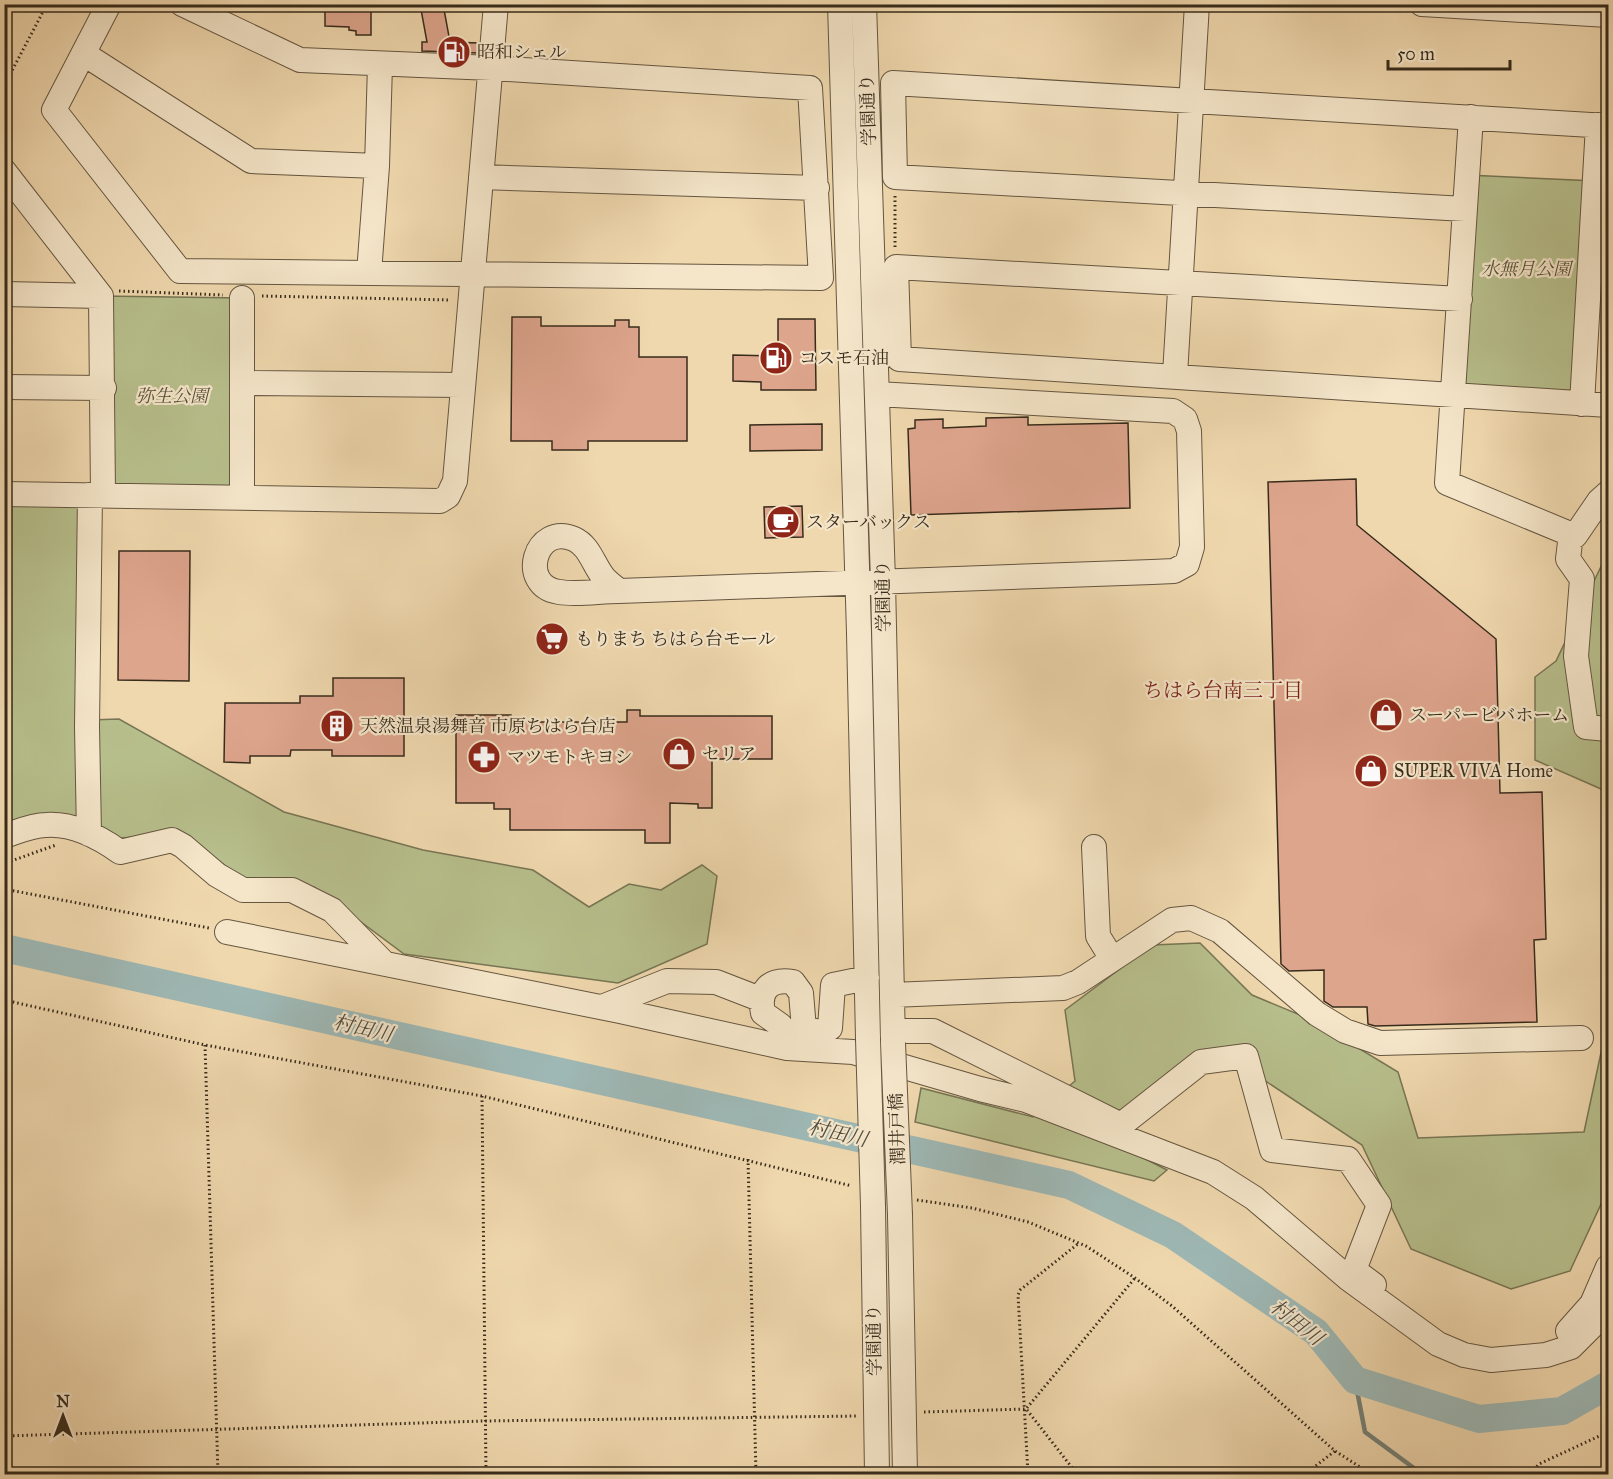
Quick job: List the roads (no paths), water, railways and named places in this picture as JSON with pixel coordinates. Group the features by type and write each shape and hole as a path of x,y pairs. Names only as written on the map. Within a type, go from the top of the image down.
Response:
{"street":[{"path":"109,4 54,110 180,271 821,278 810,88 492,68 300,60 182,4"},
{"path":"4,494 440,501 453,489 496,4"},
{"name":"学園通り","path":"840,4 868,1039"},
{"name":"学園通り","path":"864,4 883,581 893,1037"},
{"path":"1175,375 1197,4"},
{"path":"1422,4 1608,15"},
{"path":"84,54 251,161 377,166"},
{"path":"369,273 377,166 380,65"},
{"path":"1465,209 895,177 893,83 1192,103 1603,125 1598,309 1582,404"},
{"path":"1472,117 1455,395 1447,483 1575,536 1599,501 1608,493"},
{"path":"4,171 16,198 101,296 104,388 96,495 87,727 89,834"},
{"path":"481,177 817,188"},
{"path":"1460,299 896,267 899,359 1175,375 1608,405"},
{"path":"4,294 101,296"},
{"path":"242,298 242,497"},
{"path":"242,383 463,386"},
{"path":"4,387 104,388"},
{"path":"619,591 1174,571 1187,564 1192,547 1189,431 1185,419 1173,411 877,394"},
{"path":"1571,534 1568,559 1582,579 1576,656 1586,727 1603,723"},
{"path":"4,836 45,825 98,837 120,852 172,840 183,846 217,875 243,890 292,890 332,910 384,963"},
{"path":"1094,847 1098,936 1112,959"},
{"path":"892,996 1063,988 1078,982 1172,920 1191,918 1220,931 1317,1014 1345,1031 1380,1043 1581,1038"},
{"path":"226,932 602,1007 787,1048 853,1052 1026,1100 1213,1172 1254,1198 1349,1279 1438,1344 1464,1354 1491,1360 1546,1355 1571,1347 1608,1311"},
{"path":"787,1048 790,1037 780,1025 763,1013 760,999 767,987 782,980 793,982 801,993 804,1029 822,1032 830,1028 833,985 867,978"},
{"path":"602,1007 667,981 716,982 760,999"},
{"path":"893,1037 933,1031 1121,1125 1201,1062 1246,1056 1272,1150 1348,1159 1379,1205 1354,1270 1460,1342 1496,1351 1520,1351 1561,1338 1592,1304 1608,1268"},
{"name":"潤井戸橋","path":"893,1037 905,1207 906,1474"},
{"name":"潤井戸橋","path":"868,1039 873,1206"},
{"name":"学園通り","path":"873,1206 877,1474"}],"waterway":[{"name":"村田川","path":"4,948 1069,1185 1173,1235 1316,1332 1355,1380 1479,1419 1562,1411 1608,1385"},
{"path":"1355,1380 1365,1432 1422,1474"}],"place":[{"name":"昭和シェル","path":"454,52"},
{"name":"コスモ石油","path":"776,358"},
{"name":"スターバックス","path":"783,522"},
{"name":"もりまち ちはら台モール","path":"552,639"},
{"name":"スーパービバホーム","path":"1386,715"},
{"name":"天然温泉湯舞音 市原ちはら台店","path":"337,726"},
{"name":"セリア","path":"679,754"},
{"name":"マツモトキヨシ","path":"484,757"},
{"name":"SUPER VIVA Home","path":"1371,771"}],"district":[{"name":"ちはら台南三丁目","path":"1223,690"}],"park label":[{"name":"水無月公園","path":"1526,269"},
{"name":"弥生公園","path":"172,396"}]}
